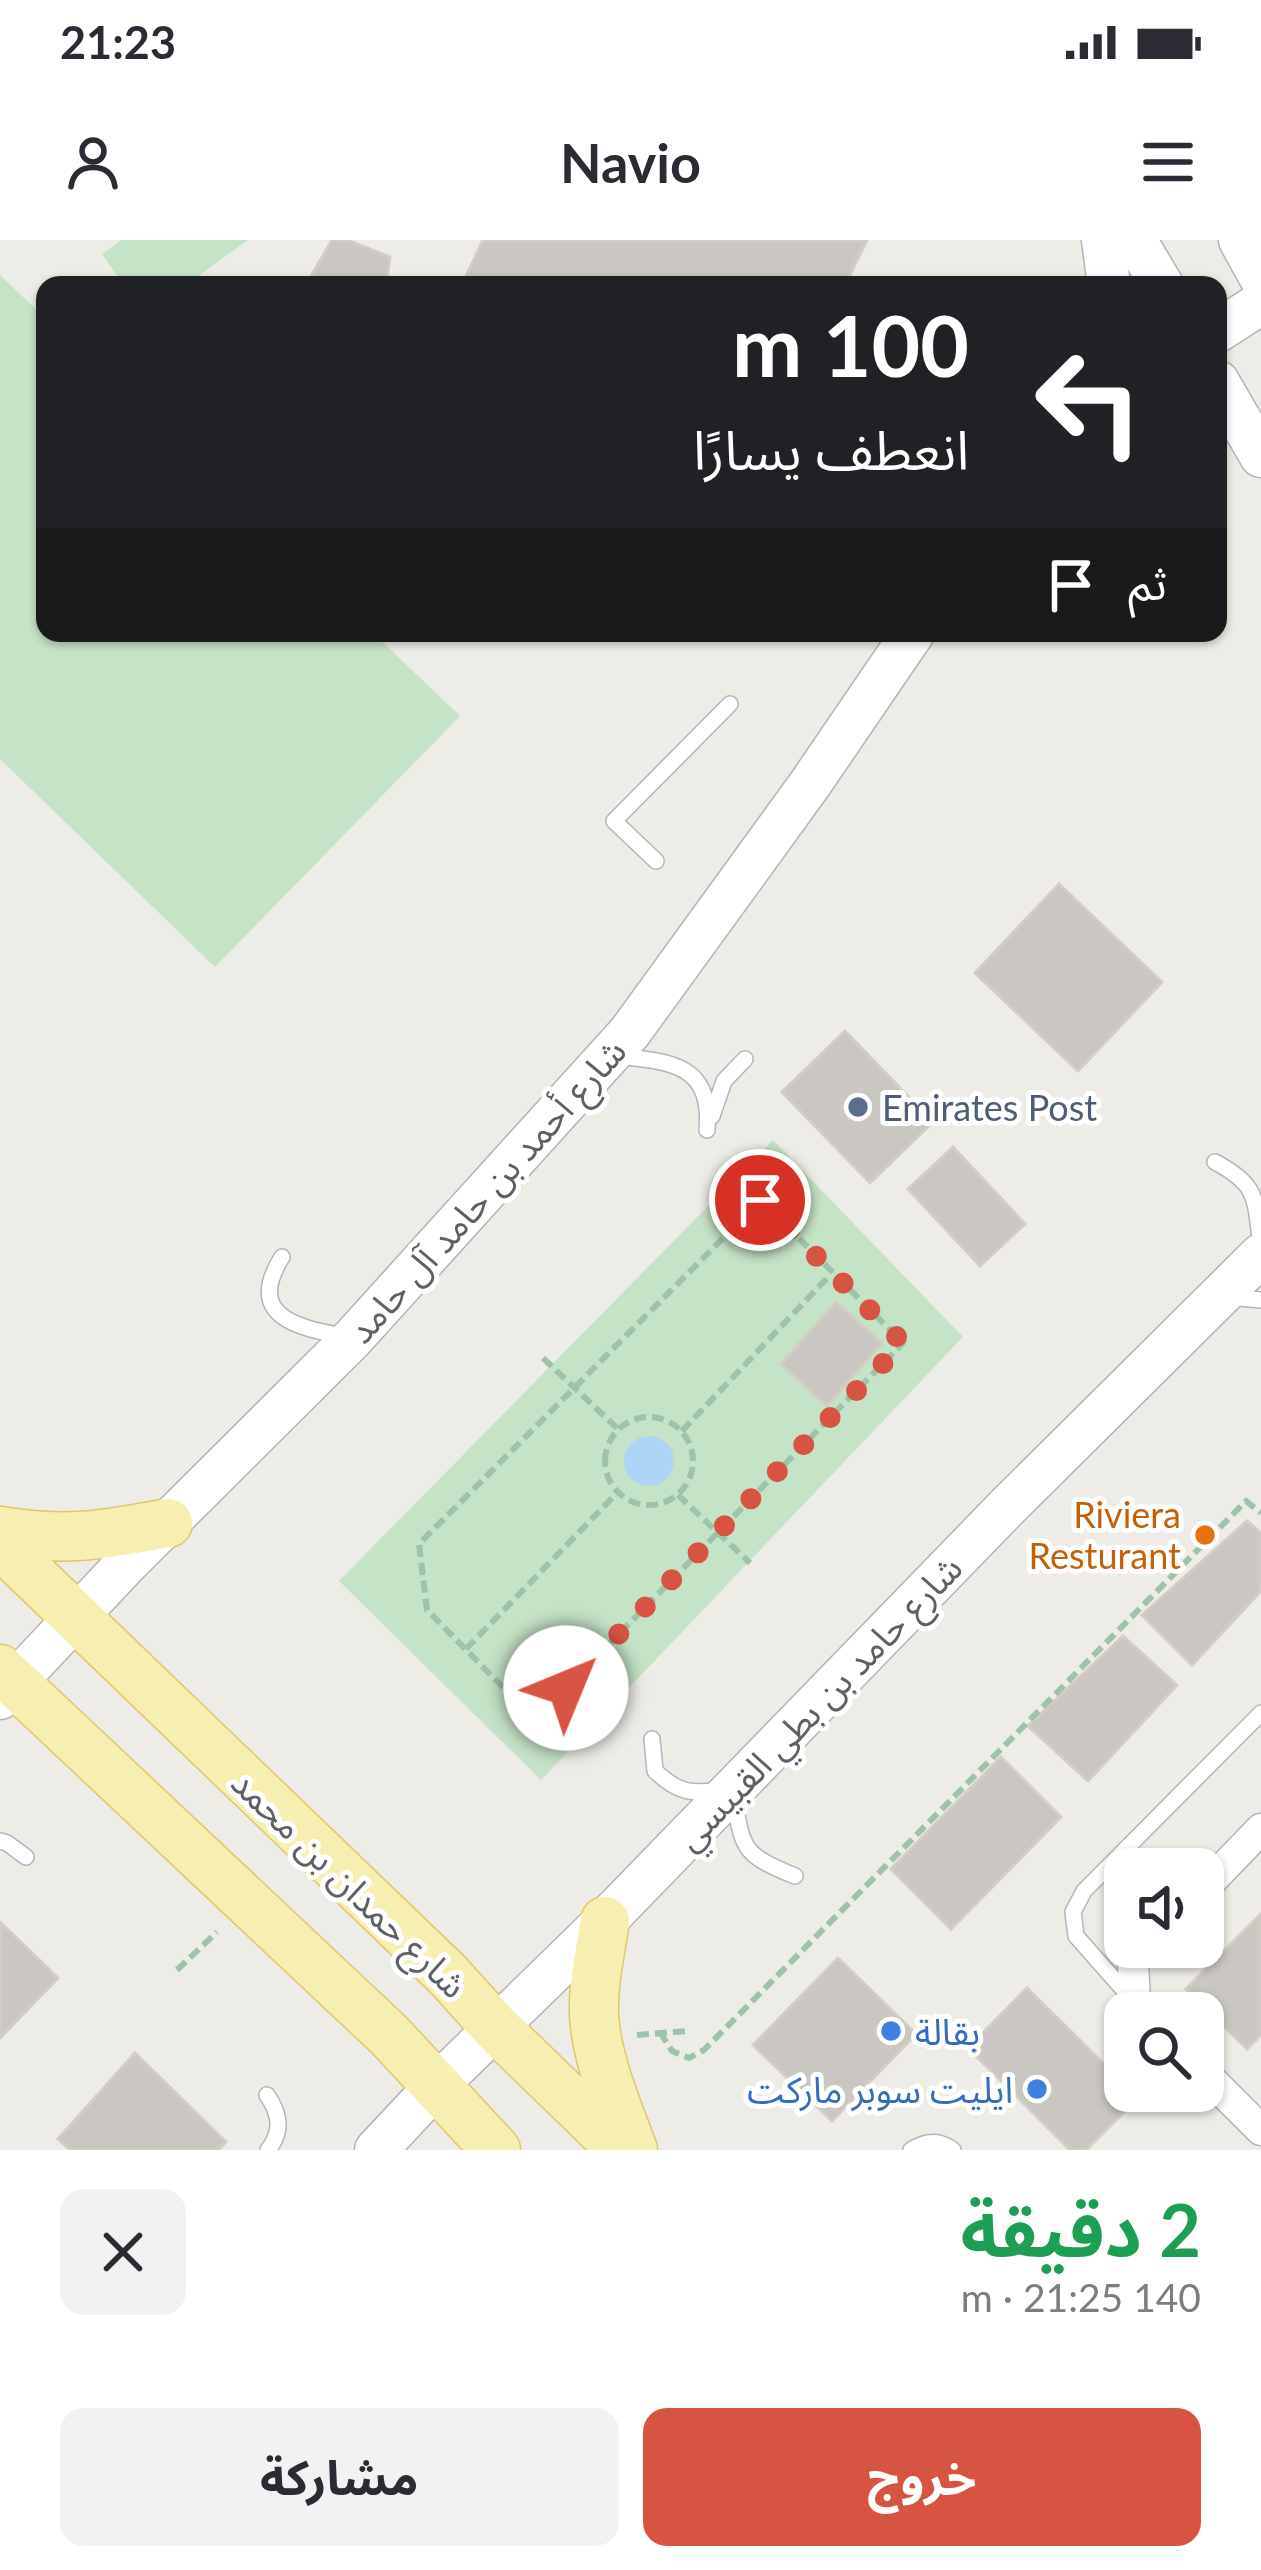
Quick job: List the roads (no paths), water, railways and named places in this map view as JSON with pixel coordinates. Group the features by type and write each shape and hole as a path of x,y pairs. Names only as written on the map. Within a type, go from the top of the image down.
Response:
{"main road":[{"path":"1103,240 1108,276"},
{"path":"1135,240 1157,276"},
{"path":"1240,240 1261,278"},
{"path":"1227,325 1261,303"},
{"path":"1227,397 1261,456"},
{"name":"شارع أحمد بن حامد آل حامد","path":"5,1683 353,1338 630,1032 907,642"},
{"name":"شارع حامد بن بطي القبيسي","path":"376,2150 605,1922 1009,1505 1240,1298 1261,1256"},
{"path":"0,1531 76,1538 168,1522"},
{"name":"شارع حمدان بن محمد","path":"0,1544 448,1975 622,2150"},
{"path":"5,1683 389,2035 496,2150"},
{"path":"605,1922 594,1988 598,2041 632,2150"}],"street":[{"path":"1224,1867 1261,1829"},
{"path":"1224,2093 1261,2131"}],"lane":[{"path":"656,861 614,821 730,704"},
{"path":"610,1055 669,1061 682,1069 699,1084 710,1104 707,1130 724,1081 746,1059"},
{"path":"1215,1162 1238,1173 1252,1188 1261,1245"},
{"path":"282,1258 268,1286 280,1315 303,1329 353,1338"},
{"path":"1126,1992 1076,1936 1073,1912 1084,1891 1261,1713"},
{"path":"652,1739 655,1771 684,1792 732,1790 742,1836 751,1853 796,1876"},
{"path":"0,1841 26,1856"},
{"path":"267,2095 278,2111 279,2130 268,2150"},
{"path":"911,2150 921,2143 937,2142 953,2150"}],"water":[{"path":"649,1436 667,1443 674,1461 667,1479 649,1486 631,1479 624,1461 631,1443"}],"place":[{"name":"Emirates Post","path":"858,1107"},
{"name":"Riviera Resturant","path":"1205,1535"},
{"name":"بقالة","path":"891,2031"},
{"name":"ايليت سوبر ماركت","path":"1037,2089"}]}
